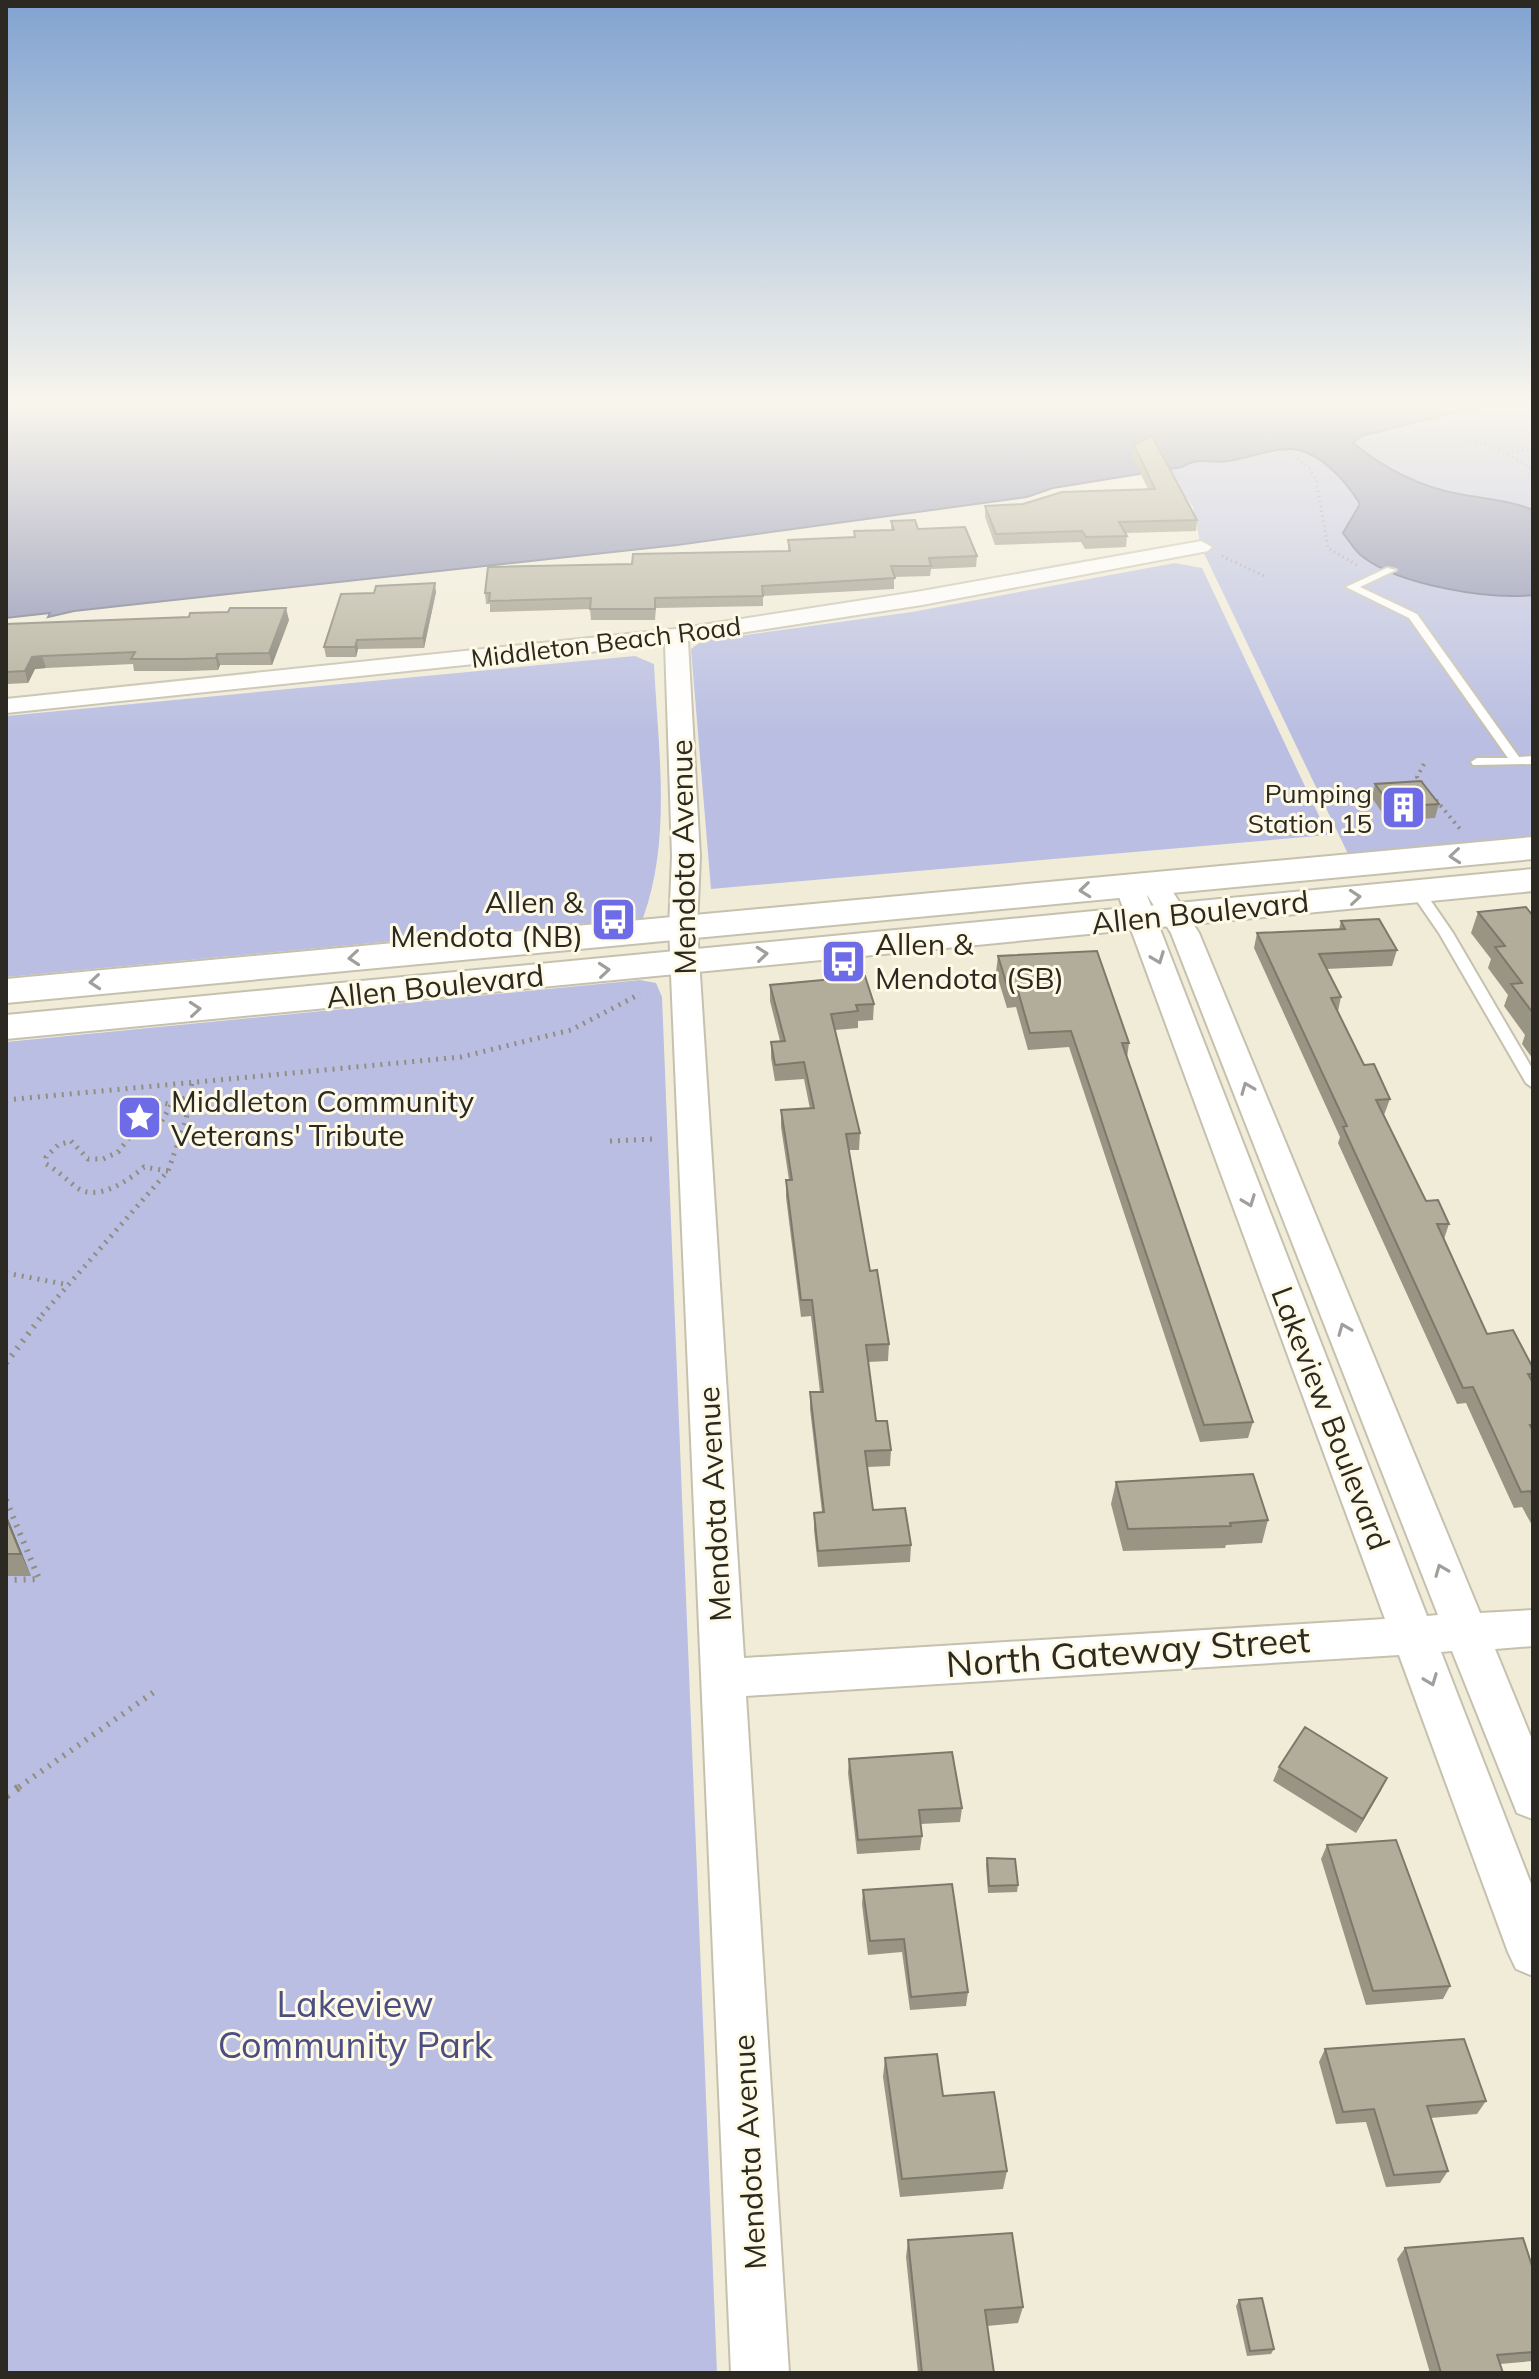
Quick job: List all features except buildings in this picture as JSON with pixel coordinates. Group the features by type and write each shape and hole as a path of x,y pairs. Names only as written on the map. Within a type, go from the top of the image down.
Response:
{"main road":[{"name":"Allen Boulevard","path":"6,1027 684,945 1150,900 1533,848"},
{"name":"Allen Boulevard","path":"1150,900 1417,891 1533,880"},
{"name":"Allen Boulevard","path":"6,991 684,945"}],"street":[{"name":"Middleton Beach Road","path":"6,706 676,636 922,598 1201,547"},
{"name":"Mendota Avenue","path":"676,636 686,856 684,945 760,2373"},
{"name":"Lakeview Boulevard","path":"1150,900 1466,1631 1533,1798"},
{"name":"Lakeview Boulevard","path":"1150,900 1413,1634 1533,1952"},
{"name":"North Gateway Street","path":"723,1678 1533,1628"}],"lane":[{"path":"1391,570 1351,587 1413,616 1516,761"},
{"path":"1477,762 1533,760"},
{"path":"1417,891 1446,933 1533,1083"}],"path":[{"path":"1322,515 1328,548 1377,575"},
{"path":"1201,547 1264,576"},
{"path":"1424,764 1417,777 1466,836"},
{"path":"6,1100 498,1051 571,1030 626,1004 649,988"},
{"path":"6,1363 168,1171 186,1120 192,1082"},
{"path":"168,1171 144,1167 123,1185 90,1192 76,1187 70,1178 46,1164 50,1150 71,1141 78,1145 83,1157 103,1158 118,1152 129,1138 159,1126 171,1105 189,1096"},
{"path":"129,1138 125,1130 129,1122 125,1111 134,1101 155,1097 171,1105"},
{"path":"610,1141 654,1139"},
{"path":"6,1273 70,1285"},
{"path":"6,1500 39,1579 6,1580"},
{"path":"6,1796 154,1692"}],"green space":[{"path":"1195,515 1533,515 1533,839 1349,856 1201,547"},
{"path":"1175,563 1202,568 1328,835 711,889 691,649 702,641 912,612"},
{"path":"635,656 654,664 661,792 658,856 643,918 6,977 6,716"},
{"name":"Lakeview Community Park","path":"640,980 656,983 662,997 717,2373 6,2373 6,1042"}],"shaded area":[{"path":"6,515 896,515 677,545 74,611 48,617 50,613 6,618"},
{"path":"1354,515 1533,515 1533,595 1469,593 1421,583 1379,567 1360,555 1343,533"}],"place":[{"name":"Pumping Station 15","path":"1403,808"},
{"name":"Allen & Mendota (NB)","path":"614,919"},
{"name":"Allen & Mendota (SB)","path":"844,961"},
{"name":"Middleton Community Veterans' Tribute","path":"140,1118"}]}
